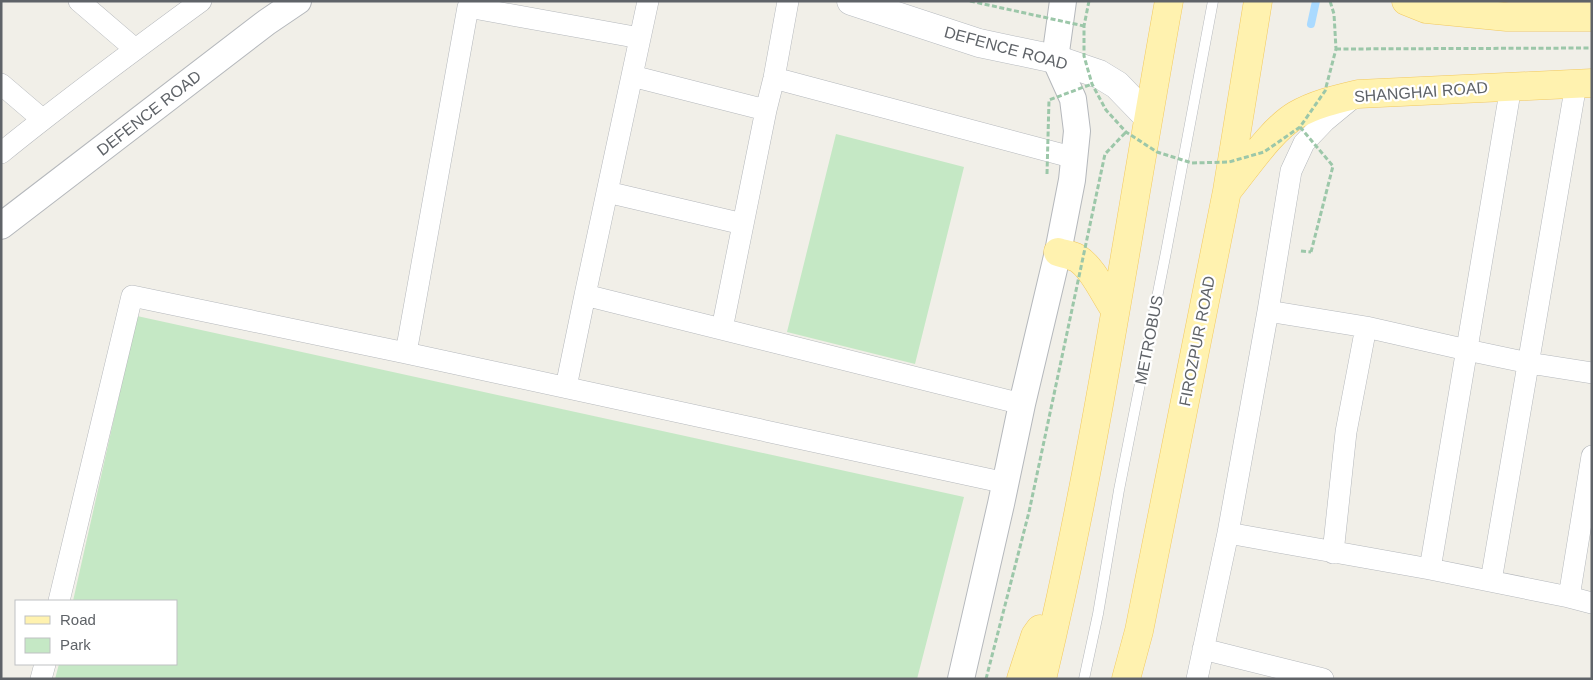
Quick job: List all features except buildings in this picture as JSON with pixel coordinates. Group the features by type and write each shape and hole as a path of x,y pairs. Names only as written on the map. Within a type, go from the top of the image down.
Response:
{"main road":[{"name":"DEFENCE ROAD","path":"851,1 979,43 1055,59 1099,74 1117,85 1137,125"},
{"path":"1042,679 1060,604 1108,355 1137,125 1169,1"},
{"name":"FIROZPUR ROAD","path":"1126,679 1139,631 1227,191 1258,1"},
{"path":"1406,1 1426,9 1507,17 1592,17"},
{"name":"SHANGHAI ROAD","path":"1227,191 1272,135 1295,115 1327,102 1358,94 1584,84"},
{"path":"1058,252 1076,258 1086,265 1115,310"},
{"path":"1021,679 1035,636 1060,604"},
{"path":"1139,631 1142,679"}],"street":[{"path":"79,1 135,49"},
{"path":"1,153 42,119 202,1"},
{"name":"DEFENCE ROAD","path":"1,226 267,22 298,1"},
{"path":"566,387 648,1"},
{"path":"722,329 788,1"},
{"path":"961,679 1058,252 1072,180 1077,131 1073,99 1055,59 1063,1"},
{"path":"406,353 467,4 640,38"},
{"path":"632,76 766,110"},
{"path":"774,78 1075,158"},
{"path":"1,84 42,119"},
{"path":"1491,581 1529,363 1584,84"},
{"path":"1430,569 1511,86"},
{"path":"1196,679 1228,533 1291,171 1304,143 1325,121 1358,94"},
{"path":"607,192 743,224"},
{"path":"585,295 1022,404"},
{"path":"59,600 132,296 566,387 1006,483"},
{"path":"1268,311 1366,327 1529,363 1592,373"},
{"path":"1333,553 1346,432 1366,327"},
{"path":"1569,597 1592,456"},
{"path":"1228,533 1430,569 1569,597 1592,604"},
{"path":"1203,649 1323,679"},
{"path":"41,679 45,665"}],"lane":[{"name":"METROBUS","path":"1084,679 1098,614 1119,490 1213,1"}],"path":[{"path":"970,1 1084,26"},
{"path":"1089,1 1084,26 1084,56 1092,84 1106,110 1137,125 1157,152 1192,163 1229,162 1264,152 1300,127 1325,91 1336,49 1334,14 1330,1"},
{"path":"1336,49 1592,48"},
{"path":"1046,174 1049,100 1092,84"},
{"path":"986,679 1029,512 1105,154 1137,125"},
{"path":"1300,127 1332,166 1311,252"}],"green space":[{"path":"836,134 964,167 915,364 787,332"},
{"path":"137,316 964,497 917,679 55,679 59,665 178,665 178,600 73,600"}],"waterway":[{"path":"1311,24 1316,1"}]}
